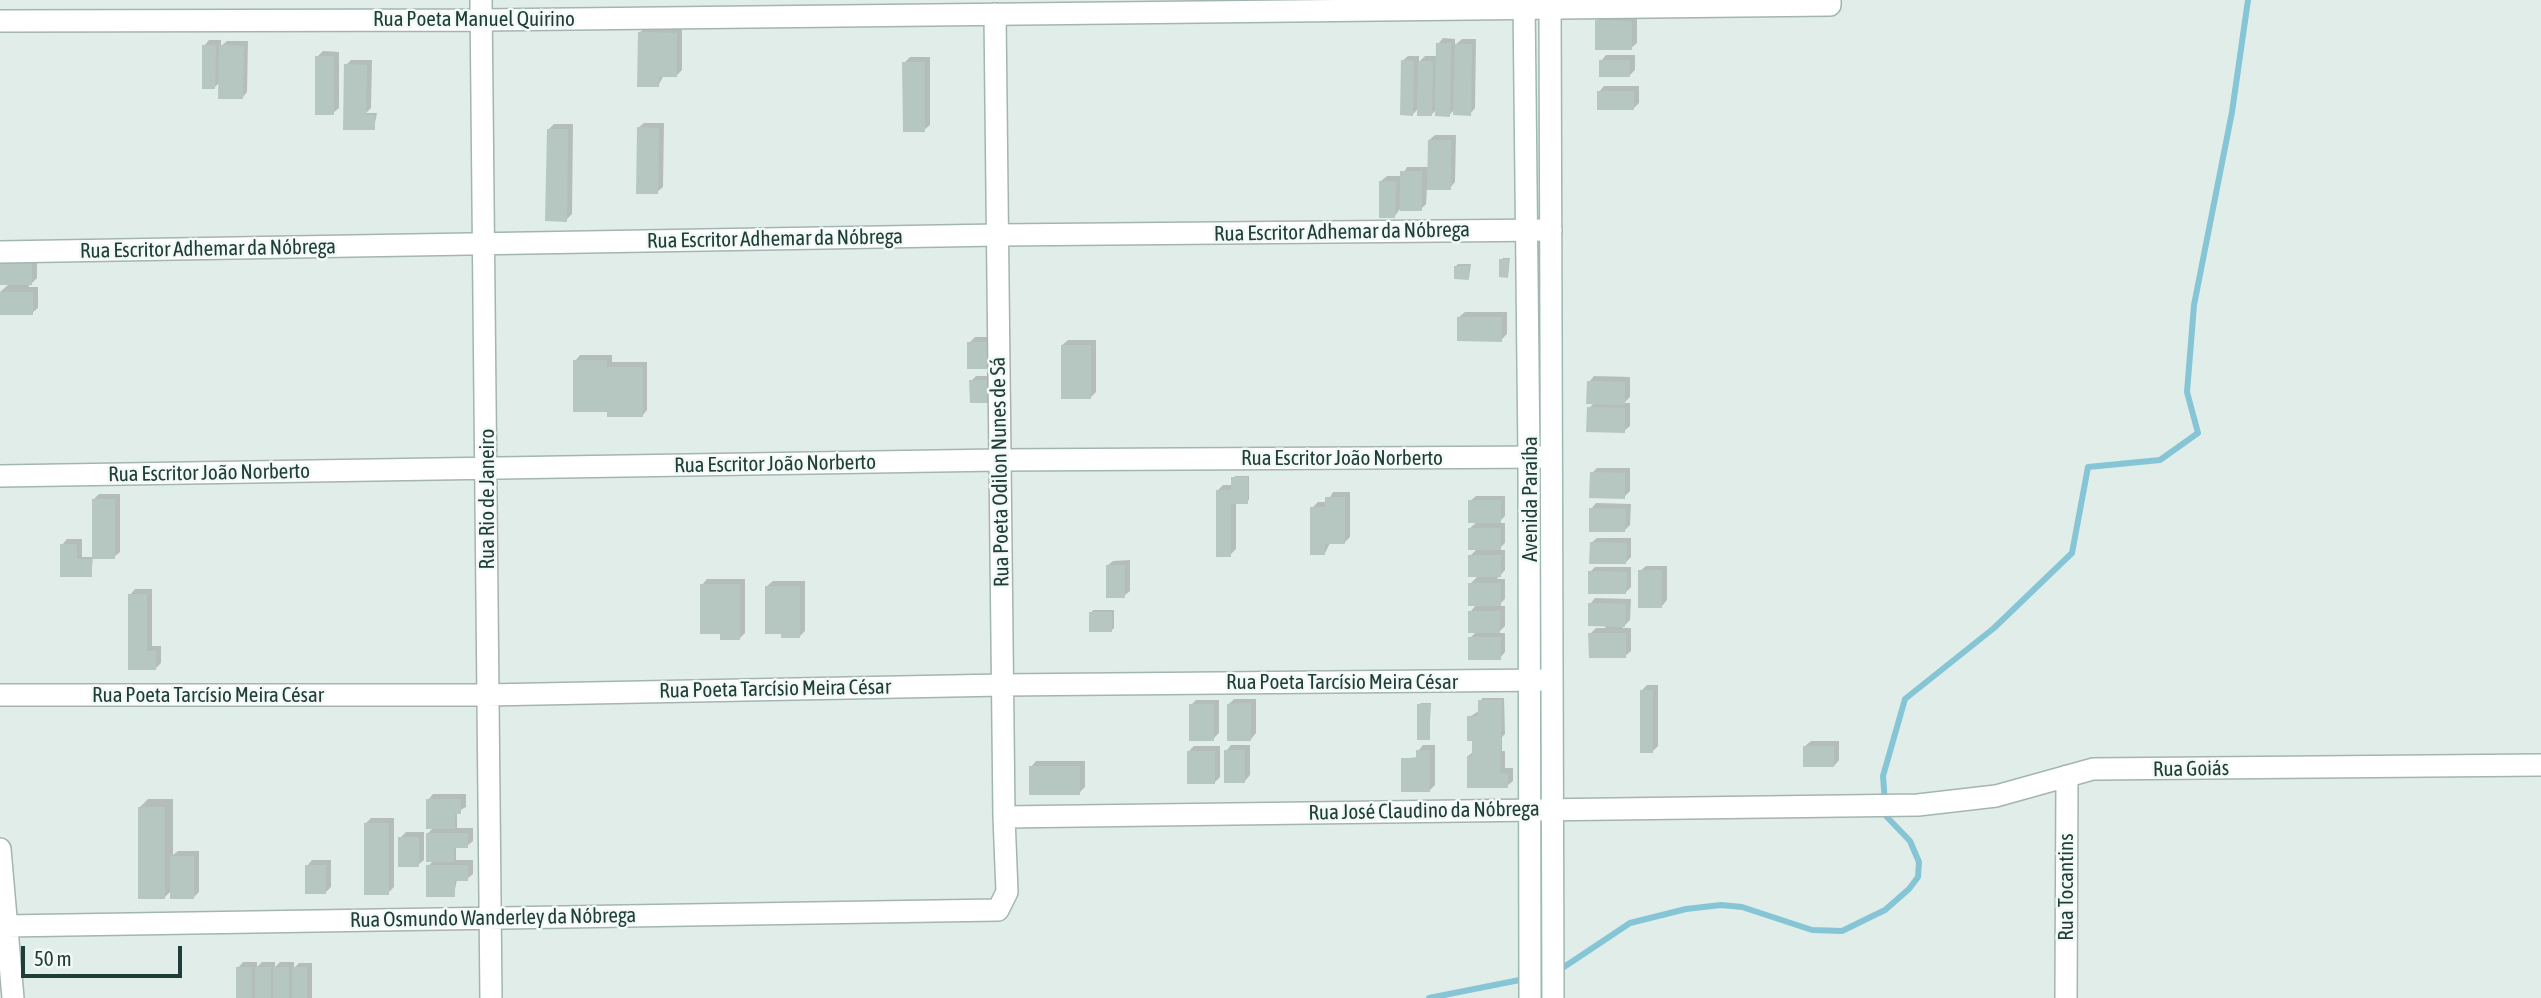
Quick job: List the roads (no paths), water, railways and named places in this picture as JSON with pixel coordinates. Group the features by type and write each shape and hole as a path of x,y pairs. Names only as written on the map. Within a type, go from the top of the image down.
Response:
{"street":[{"name":"Rua Poeta Manuel Quirino","path":"0,21 482,10 995,13 1524,4 1830,3"},
{"name":"Avenida Paraíba","path":"1524,4 1529,457 1540,680 1540,809 1530,998"},
{"name":"Avenida Paraíba","path":"1540,680 1551,457 1550,4"},
{"name":"Rua Rio de Janeiro","path":"482,10 491,998"},
{"name":"Rua Poeta Odilon Nunes de Sá","path":"981,913 998,910 1006,899 995,13"},
{"name":"Rua Escritor Adhemar da Nóbrega","path":"0,252 998,235 1551,230"},
{"name":"Rua Escritor João Norberto","path":"0,475 999,460 1551,457"},
{"name":"Rua Poeta Tarcísio Meira César","path":"0,695 487,695 1002,685 1540,680"},
{"name":"Rua Goiás","path":"1845,806 1954,803 2035,787 2093,769 2541,765"},
{"name":"Rua Tocantins","path":"2066,998 2067,776"},
{"name":"Rua José Claudino da Nóbrega","path":"1004,817 1845,806"},
{"name":"Avenida Paraíba","path":"1540,809 1553,996"},
{"path":"0,849 13,998"},
{"name":"Rua Osmundo Wanderley da Nóbrega","path":"6,926 492,917 981,913"}],"waterway":[{"path":"1429,998 1555,973 1630,923 1686,909 1721,905 1742,907 1812,930 1842,931 1885,910 1909,889 1918,877 1919,862 1910,841 1886,816 1883,776 1905,699 1994,628 2072,553 2088,467 2160,460 2198,433 2187,392 2194,305 2232,112 2248,0"}]}
